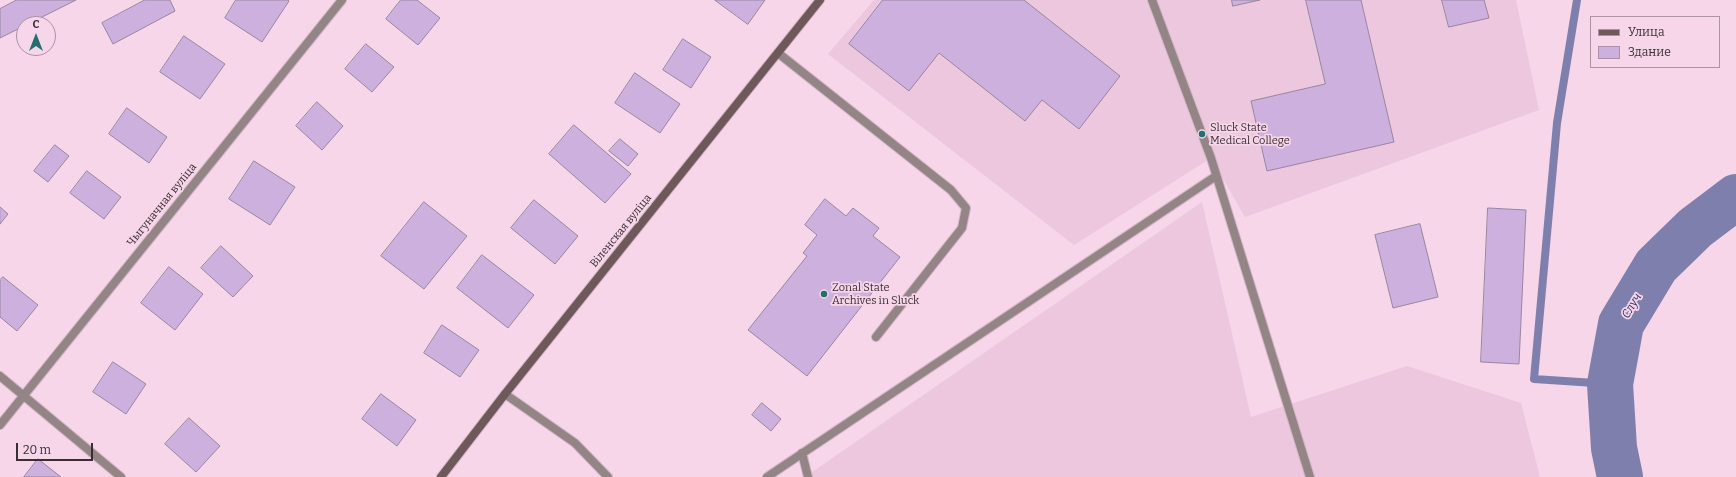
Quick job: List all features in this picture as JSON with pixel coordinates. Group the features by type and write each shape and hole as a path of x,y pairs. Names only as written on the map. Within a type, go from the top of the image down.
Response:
{"main road":[{"name":"Віленская вуліца","path":"441,477 505,394 820,0"}],"street":[{"name":"Чыгуначная вуліца","path":"0,425 342,0"},
{"path":"1152,0 1211,158 1310,477"},
{"path":"778,53 951,190 966,208 962,228 876,337"},
{"path":"767,477 1216,176"},
{"path":"0,376 121,477"},
{"path":"505,394 575,443 608,477"},
{"path":"802,453 808,477"}],"shaded area":[{"name":"Sluck State Medical College","path":"874,0 1516,0 1539,110 1245,217 1211,158 1074,245 828,54"},
{"path":"1202,202 1251,417 1407,366 1521,403 1540,477 805,477"}],"building":[{"path":"17,0 76,0 44,16 16,16 16,30 0,38 0,9"},
{"path":"145,0 170,0 175,11 113,44 102,23"},
{"path":"236,0 289,1 262,42 225,18"},
{"path":"401,0 417,0 440,18 418,45 386,19"},
{"path":"715,0 765,0 748,24"},
{"path":"883,0 1024,0 1120,76 1079,129 1042,100 1025,121 939,53 909,91 849,44"},
{"path":"1232,0 1260,0 1233,6"},
{"path":"1306,0 1361,0 1394,142 1267,171 1251,101 1325,84"},
{"path":"1442,0 1484,0 1489,18 1449,27"},
{"path":"184,36 225,64 200,99 160,72"},
{"path":"683,39 711,57 691,88 663,70"},
{"path":"366,44 394,67 372,92 345,69"},
{"path":"635,73 680,104 660,133 615,103"},
{"path":"317,102 343,126 322,150 296,126"},
{"path":"127,108 167,137 149,163 109,134"},
{"path":"574,125 631,174 605,203 549,154"},
{"path":"620,139 638,154 628,166 609,151"},
{"path":"55,145 69,156 48,182 34,171"},
{"path":"254,161 295,187 270,225 229,199"},
{"path":"87,171 121,197 104,219 70,193"},
{"name":"Zonal State Archives in Sluck","path":"825,199 846,216 853,208 879,228 873,236 900,257 807,376 748,330 807,256 803,253 817,235 805,225"},
{"path":"534,200 578,236 555,264 511,228"},
{"path":"424,202 467,236 424,289 381,256"},
{"path":"0,207 8,214 0,224"},
{"path":"1488,208 1526,210 1519,364 1481,362"},
{"path":"1420,224 1438,297 1393,308 1375,235"},
{"path":"221,246 253,276 233,297 201,268"},
{"path":"482,255 534,295 508,328 457,288"},
{"path":"169,267 203,294 175,330 141,303"},
{"path":"3,277 38,305 17,331 0,317 0,280"},
{"path":"442,325 479,350 460,377 424,353"},
{"path":"113,362 146,384 126,414 93,392"},
{"path":"381,394 416,420 397,446 362,419"},
{"path":"762,403 781,419 771,431 752,415"},
{"path":"189,418 220,446 196,472 165,444"},
{"path":"38,459 61,477 24,477"}],"waterway":[{"path":"1577,0 1557,123 1534,379 1610,384"},
{"name":"Случ","path":"1620,477 1614,448 1610,384 1621,324 1656,266 1695,228 1736,197"}],"place":[{"name":"Sluck State Medical College","path":"1202,134"},
{"name":"Zonal State Archives in Sluck","path":"824,294"}]}
